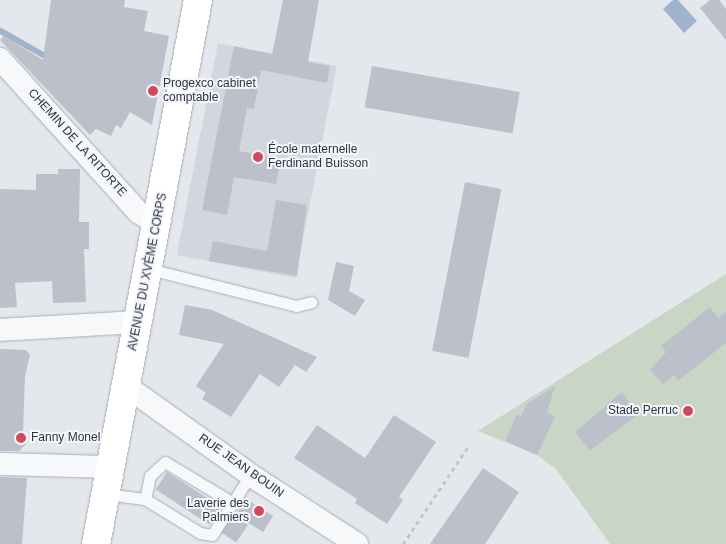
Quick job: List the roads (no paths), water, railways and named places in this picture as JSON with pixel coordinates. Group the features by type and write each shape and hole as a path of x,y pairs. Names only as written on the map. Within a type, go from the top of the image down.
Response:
{"main road":[{"name":"AVENUE DU XVÈME CORPS","path":"96,544 140,322 198,0"}],"street":[{"name":"CHEMIN DE LA RITORTE","path":"0,59 139,213 157,222"},
{"path":"0,330 140,322"},
{"name":"RUE JEAN BOUIN","path":"126,386 250,474 357,544"},
{"path":"0,464 110,467"}],"lane":[{"path":"149,269 296,306 312,302"},
{"path":"145,498 150,476 165,462 233,503"},
{"path":"105,494 145,498 200,533 212,535 250,474"}],"water":[{"path":"673,0 678,0 697,21 684,33 663,9"}],"waterway":[{"path":"1,31 50,59"}],"place":[{"name":"Progexco cabinet comptable","path":"153,91"},
{"name":"École maternelle Ferdinand Buisson","path":"258,157"},
{"name":"Stade Perruc","path":"688,411"},
{"name":"Fanny Monel","path":"21,438"},
{"name":"Laverie des Palmiers","path":"259,511"}]}
